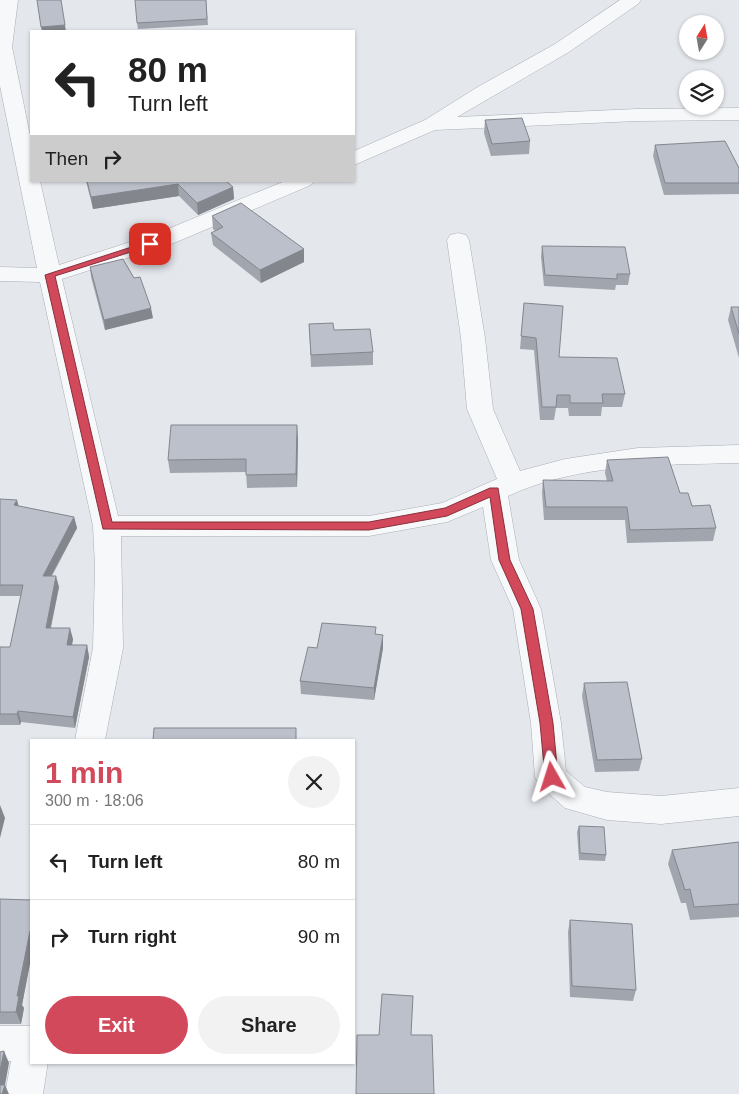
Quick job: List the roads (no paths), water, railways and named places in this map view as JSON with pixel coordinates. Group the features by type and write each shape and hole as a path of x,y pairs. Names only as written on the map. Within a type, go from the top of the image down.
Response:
{"street":[{"path":"9,0 3,47 3,69 107,526 109,567 108,648 90,739"},
{"path":"355,159 432,124 483,92 562,48 632,0"},
{"path":"432,124 637,115 739,114"},
{"path":"0,274 50,275 166,238 302,182"},
{"path":"458,240 473,338 480,409 503,487 505,560 527,609 546,723 552,777 576,798 607,806 660,810 739,802"},
{"path":"107,526 369,526 447,512 503,487 565,468 638,457 739,454"},
{"path":"0,1044 30,1043"},
{"path":"24,1094 30,1060"}]}
